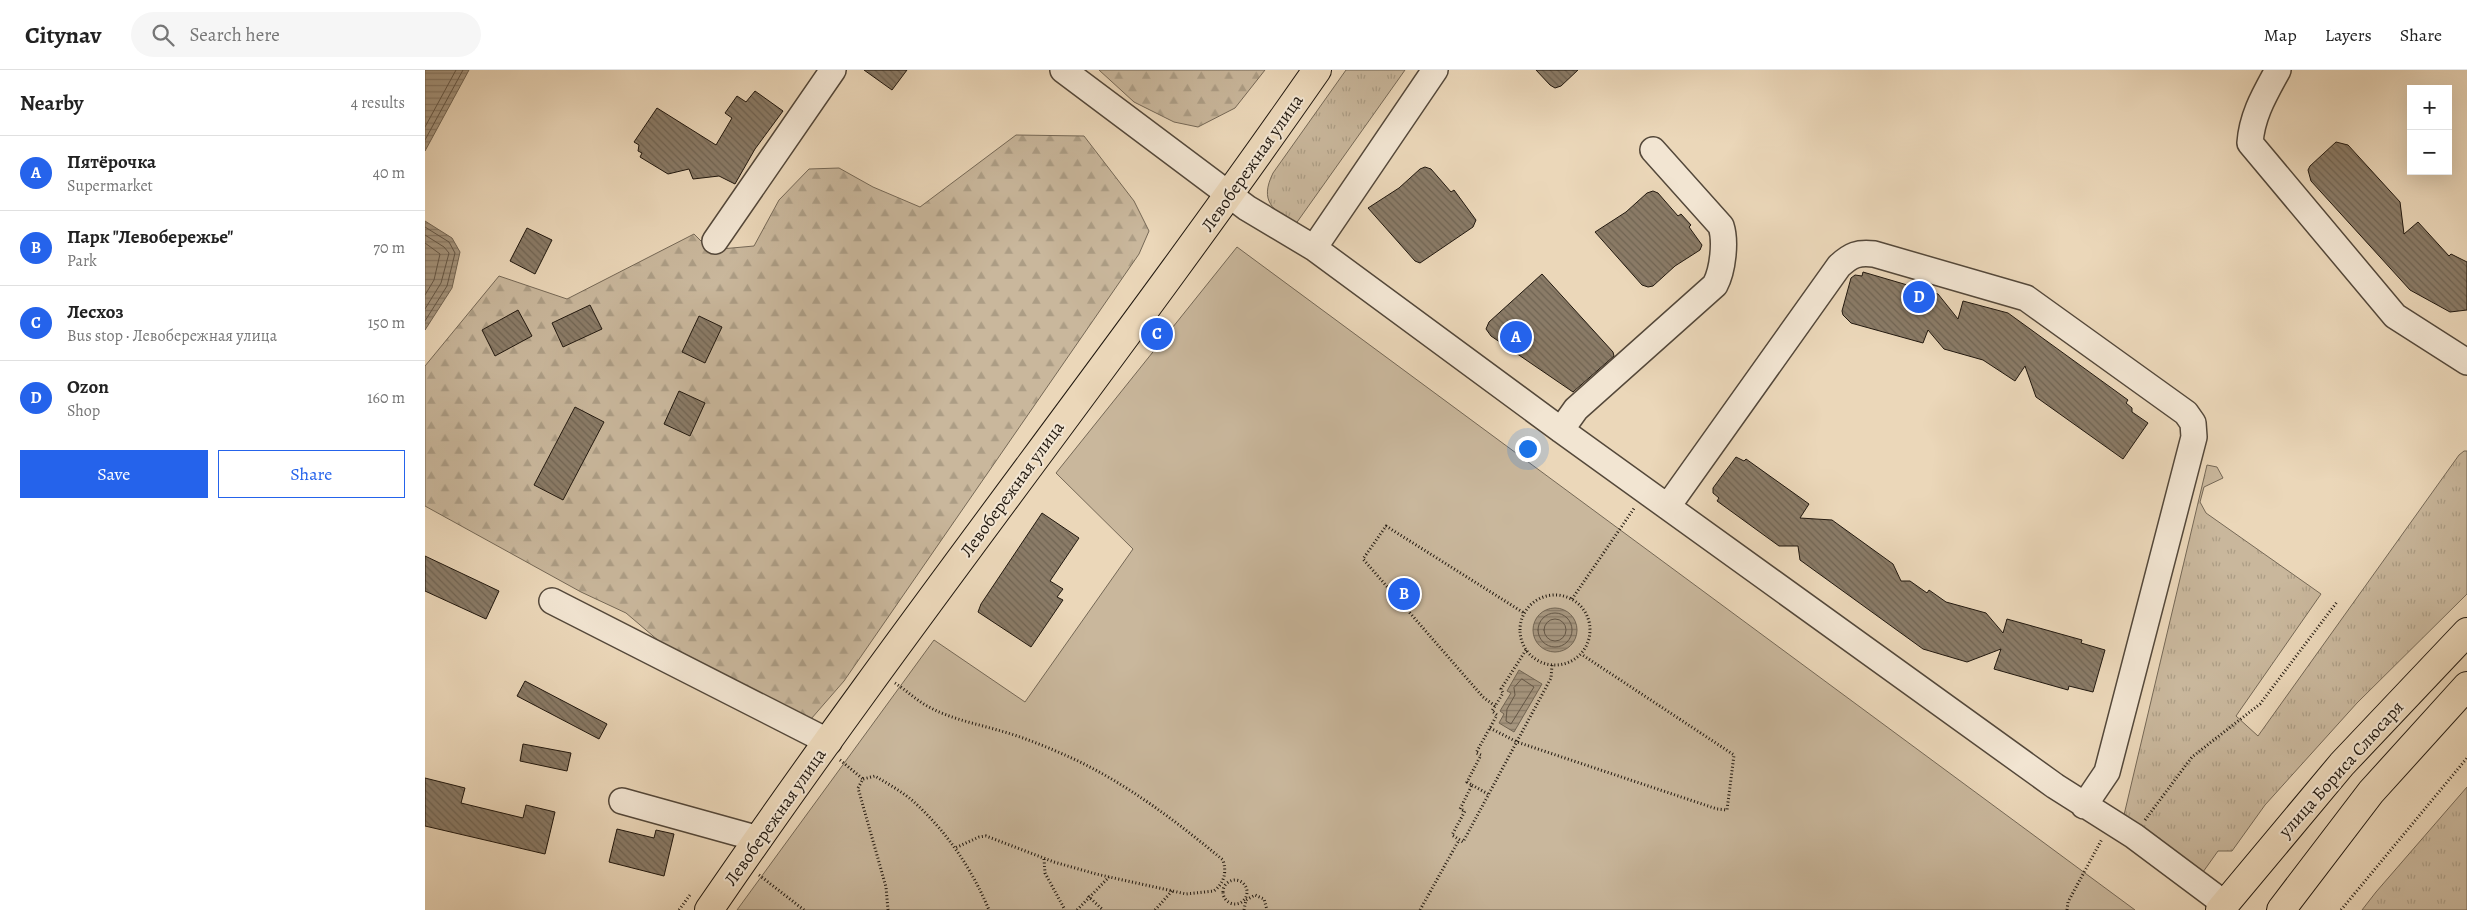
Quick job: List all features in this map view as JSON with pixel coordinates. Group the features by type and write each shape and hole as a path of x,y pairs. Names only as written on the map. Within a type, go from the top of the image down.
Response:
{"main road":[{"name":"Левобережная улица","path":"709,910 759,839 834,751 1317,70"},
{"name":"улица Бориса Слюсаря","path":"2223,907 2341,764 2467,632"},
{"path":"2281,910 2371,792 2467,686"}],"street":[{"path":"715,241 833,70"},
{"path":"1063,70 1247,208 1314,248 1561,430 2084,806 2134,836 2223,907"},
{"path":"1314,248 1435,70"},
{"path":"2278,70 2259,104 2252,124 2250,143 2395,316 2467,362"},
{"path":"1561,430 1576,409 1715,285 1718,278 1724,235 1721,226 1653,150"},
{"path":"1668,506 1839,266 1849,257 1859,252 1874,254 2026,298 2186,413 2193,424 2194,437 2112,753 2107,772 2084,806"},
{"path":"553,601 834,751"},
{"path":"622,801 759,839"}],"path":[{"path":"1572,599 1647,490"},
{"path":"1495,706 1483,698 1363,559 1386,526 1524,613"},
{"path":"1557,595 1572,599 1583,610 1589,624 1588,640 1581,654 1568,663 1552,666 1537,661 1526,650 1520,636 1524,613 1541,597 1557,595"},
{"path":"2134,836 2192,757 2260,704 2337,602"},
{"path":"1488,794 1467,782 1481,755 1476,753 1497,715 1492,711 1503,693 1501,689 1526,650"},
{"path":"1490,728 1517,742 1717,809 1727,810 1734,755 1581,654"},
{"path":"1472,785 1460,808 1465,811 1452,835 1463,842 1551,678 1552,666"},
{"path":"895,683 928,707 948,716 1003,732 1074,759 1140,796 1223,860 1225,875 1223,890 1226,900 1235,904 1255,895 1260,896 1267,904 1267,910"},
{"path":"834,751 863,779"},
{"path":"2341,910 2467,758"},
{"path":"888,910 883,878 858,788 863,779 875,776 913,801 948,837 972,873 989,910"},
{"path":"2067,910 2068,902 2111,822"},
{"path":"955,848 979,837 986,836 1044,859 1109,877 1172,891 1203,894 1214,891 1234,880 1244,884 1247,894 1244,910"},
{"path":"1420,910 1459,840"},
{"path":"1044,859 1045,873 1065,910"},
{"path":"758,874 804,910"},
{"path":"1077,910 1088,896 1109,877"},
{"path":"1155,910 1172,891"},
{"path":"1088,896 1103,910"}],"green space":[{"path":"1099,70 1265,70 1235,108 1198,127 1174,122 1134,102"},
{"path":"1346,70 1405,70 1295,225 1280,214 1271,204 1267,191 1269,183 1273,173"},
{"path":"1016,135 1084,136 1134,201 1149,231 1139,254 844,681 811,719 666,647 626,613 581,592 425,506 425,366 499,276 567,299 694,234 710,250 754,246 779,200 809,169 839,168 873,187 920,207"},
{"path":"1237,247 2135,910 737,910 934,640 1025,702 1133,549 1056,473"},
{"path":"2467,451 2467,594 2357,703 2265,805 2232,851 2218,851 2203,872 2124,815 2207,465 2217,467 2223,478 2204,487 2200,502 2206,513 2321,594 2236,716 2258,736 2459,455"},
{"path":"2467,787 2467,910 2362,910 2376,892"}],"water":[{"path":"425,70 469,70 425,151"},
{"path":"425,221 452,238 460,252 452,288 425,330"},
{"path":"1555,608 1567,612 1573,618 1577,630 1573,642 1567,648 1555,652 1543,648 1537,642 1533,630 1537,618 1543,612"},
{"path":"1519,670 1542,684 1514,732 1499,723 1504,714 1500,711 1511,693 1507,691"}],"building":[{"path":"864,70 907,70 892,90"},
{"path":"1536,70 1578,70 1561,86 1555,88"},
{"path":"755,91 783,111 755,149 735,184 719,176 693,179 689,169 668,174 640,157 642,153 638,151 639,145 634,142 657,108 716,145 732,118 725,113 737,96 746,102"},
{"path":"2336,142 2348,145 2400,202 2404,234 2418,222 2449,256 2451,254 2467,262 2467,310 2450,312 2410,290 2311,181 2308,170 2310,166"},
{"path":"1425,167 1431,169 1451,192 1454,190 1476,220 1473,227 1420,263 1415,261 1368,208 1399,188 1420,169"},
{"path":"1653,191 1658,193 1678,216 1681,214 1691,225 1689,227 1702,245 1700,250 1675,266 1653,286 1648,287 1642,285 1595,232 1626,212 1647,193"},
{"path":"527,228 552,240 535,274 510,261"},
{"path":"1863,272 1938,294 1958,319 1963,301 2008,313 2128,400 2126,403 2132,408 2132,412 2148,423 2123,459 2036,397 2025,366 2015,381 1983,360 1944,349 1928,330 1923,343 1851,323 1843,315 1842,311 1851,278 1855,275 1862,276"},
{"path":"1542,274 1613,352 1614,356 1573,392 1491,336 1486,329 1489,322"},
{"path":"590,305 602,329 563,347 552,323"},
{"path":"518,310 532,336 495,356 482,330"},
{"path":"699,316 722,327 705,363 682,352"},
{"path":"679,391 705,403 690,436 664,424"},
{"path":"575,407 604,422 563,500 534,485"},
{"path":"1736,457 1744,461 1746,459 1809,504 1800,518 1832,520 1893,564 1901,581 1910,581 1927,593 1929,590 1946,602 1986,613 2003,633 2007,619 2082,640 2081,643 2105,650 2093,692 2069,686 2068,690 1994,669 2001,649 1967,662 1923,649 1800,560 1798,546 1779,546 1717,501 1719,498 1713,493 1713,488"},
{"path":"1042,513 1079,538 1050,581 1063,589 1057,597 1063,600 1031,647 978,612 981,604"},
{"path":"425,556 499,591 486,619 425,591"},
{"path":"525,681 607,724 599,739 517,696"},
{"path":"523,744 571,753 567,771 520,761"},
{"path":"425,778 465,788 461,803 523,818 526,805 555,812 545,854 425,826"},
{"path":"617,829 654,838 656,830 674,834 664,876 609,862"}],"place":[{"name":"Ozon","path":"1919,297"},
{"name":"Лесхоз","path":"1157,334"},
{"name":"Пятёрочка","path":"1516,337"},
{"name":"Парк \"Левобережье\"","path":"1404,594"}]}
